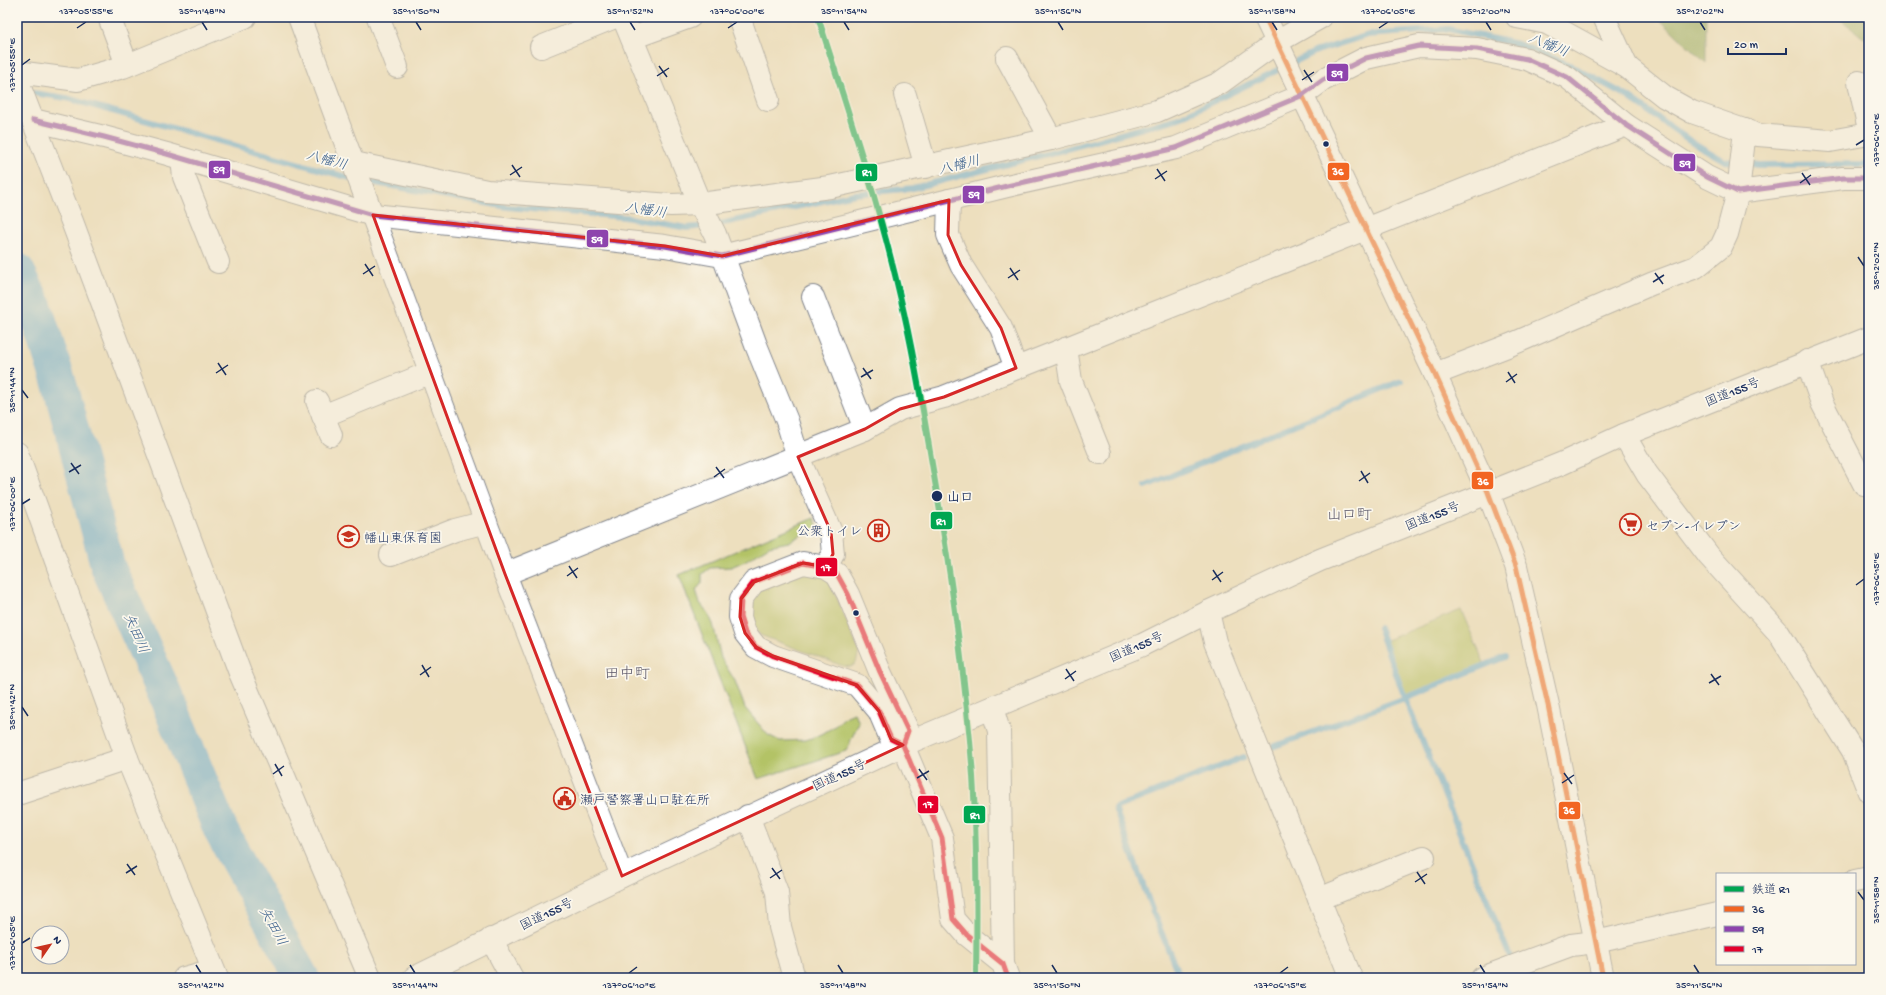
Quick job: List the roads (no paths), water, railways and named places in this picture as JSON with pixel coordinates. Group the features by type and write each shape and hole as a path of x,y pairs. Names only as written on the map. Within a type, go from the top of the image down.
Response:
{"main road":[{"path":"109,17 127,65"},
{"path":"245,17 127,65 78,80 17,78 240,673 370,978"},
{"path":"299,17 505,574 622,876"},
{"path":"378,17 397,67"},
{"path":"541,47 615,17"},
{"path":"623,17 702,209 715,234 722,256 787,421 798,457 831,532 833,554 826,567"},
{"path":"632,38 690,17"},
{"path":"739,17 768,100"},
{"path":"1265,17 1435,374 1488,492 1516,566 1548,705 1603,978"},
{"path":"356,169 487,191 671,205 702,209 830,187 926,167 1051,139 1157,111 1220,83 1279,46 1321,17"},
{"path":"1517,17 1547,23 1627,67 1665,97 1744,139 1758,135 1830,141 1869,134"},
{"path":"1604,17 1627,67"},
{"path":"30,114 104,137 370,206 665,246 722,256 949,200 1176,148 1298,89 1324,80 1366,58 1419,46 1477,49 1527,59 1567,77 1626,125 1707,177 1739,184 1869,178"},
{"path":"1007,58 1051,139"},
{"path":"1859,82 1869,130"},
{"path":"905,95 926,167"},
{"path":"505,574 798,457 865,429 900,410 944,397 1626,125"},
{"path":"1435,374 1510,345 1651,284 1696,267 1722,247 1727,234 1739,184 1744,139"},
{"path":"182,158 184,177 218,262"},
{"path":"949,200 948,235 961,266 1001,328 1016,368"},
{"path":"813,297 865,429"},
{"name":"国道155号","path":"414,978 622,876 903,744 1142,644 1320,560 1488,492 1564,464 1624,435 1807,361 1869,338"},
{"path":"1066,348 1071,381 1100,453"},
{"path":"1807,361 1822,402 1864,484"},
{"path":"324,418 431,372"},
{"path":"1624,435 1647,474 1709,556 1778,632 1853,751 1869,792"},
{"path":"18,457 127,758 215,974 184,978"},
{"path":"392,555 455,530 486,522"},
{"path":"903,744 908,731 880,672 848,594 837,574 826,567 803,563 754,582 741,599 740,617 744,633 756,647 772,656 857,685 879,711 891,738 903,744 942,838 953,919 967,935 1005,971"},
{"path":"1208,612 1214,642 1351,978"},
{"path":"992,708 999,731 1005,971"},
{"path":"17,794 127,758"},
{"path":"748,816 777,892 780,927 794,978"},
{"path":"1319,899 1424,858"},
{"path":"1856,881 1869,878"},
{"path":"1482,978 1571,945 1596,942 1716,914"},
{"path":"491,939 512,978"}],"waterway":[{"name":"八幡川","path":"715,225 855,194 913,188 1063,150 1179,118 1317,51 1368,35 1448,29 1518,44 1568,64 1627,96 1689,140 1725,161 1759,165 1869,164"},
{"name":"八幡川","path":"27,92 66,98 354,179"},
{"name":"八幡川","path":"365,181 507,207 624,217 687,228 706,226"},
{"name":"矢田川","path":"17,270 34,304 59,382 108,567 164,692 221,831 302,978"},
{"path":"1146,486 1401,381"},
{"path":"1379,628 1405,698 1512,962"},
{"path":"1267,749 1405,698 1505,657"},
{"path":"1180,978 1153,912 1115,808 1244,757"}],"rail line":[{"name":"R1","path":"818,17 883,228 906,320 939,503 951,581 970,737 975,826 977,928 976,978"}],"place":[{"name":"山口","path":"937,496"},
{"name":"セブン-イレブン","path":"1631,525"},
{"name":"公衆トイレ","path":"878,530"},
{"name":"幡山東保育園","path":"349,537"},
{"name":"瀬戸警察署山口駐在所","path":"564,799"}],"district":[{"name":"山口町","path":"1349,514"},
{"name":"田中町","path":"627,673"}]}
